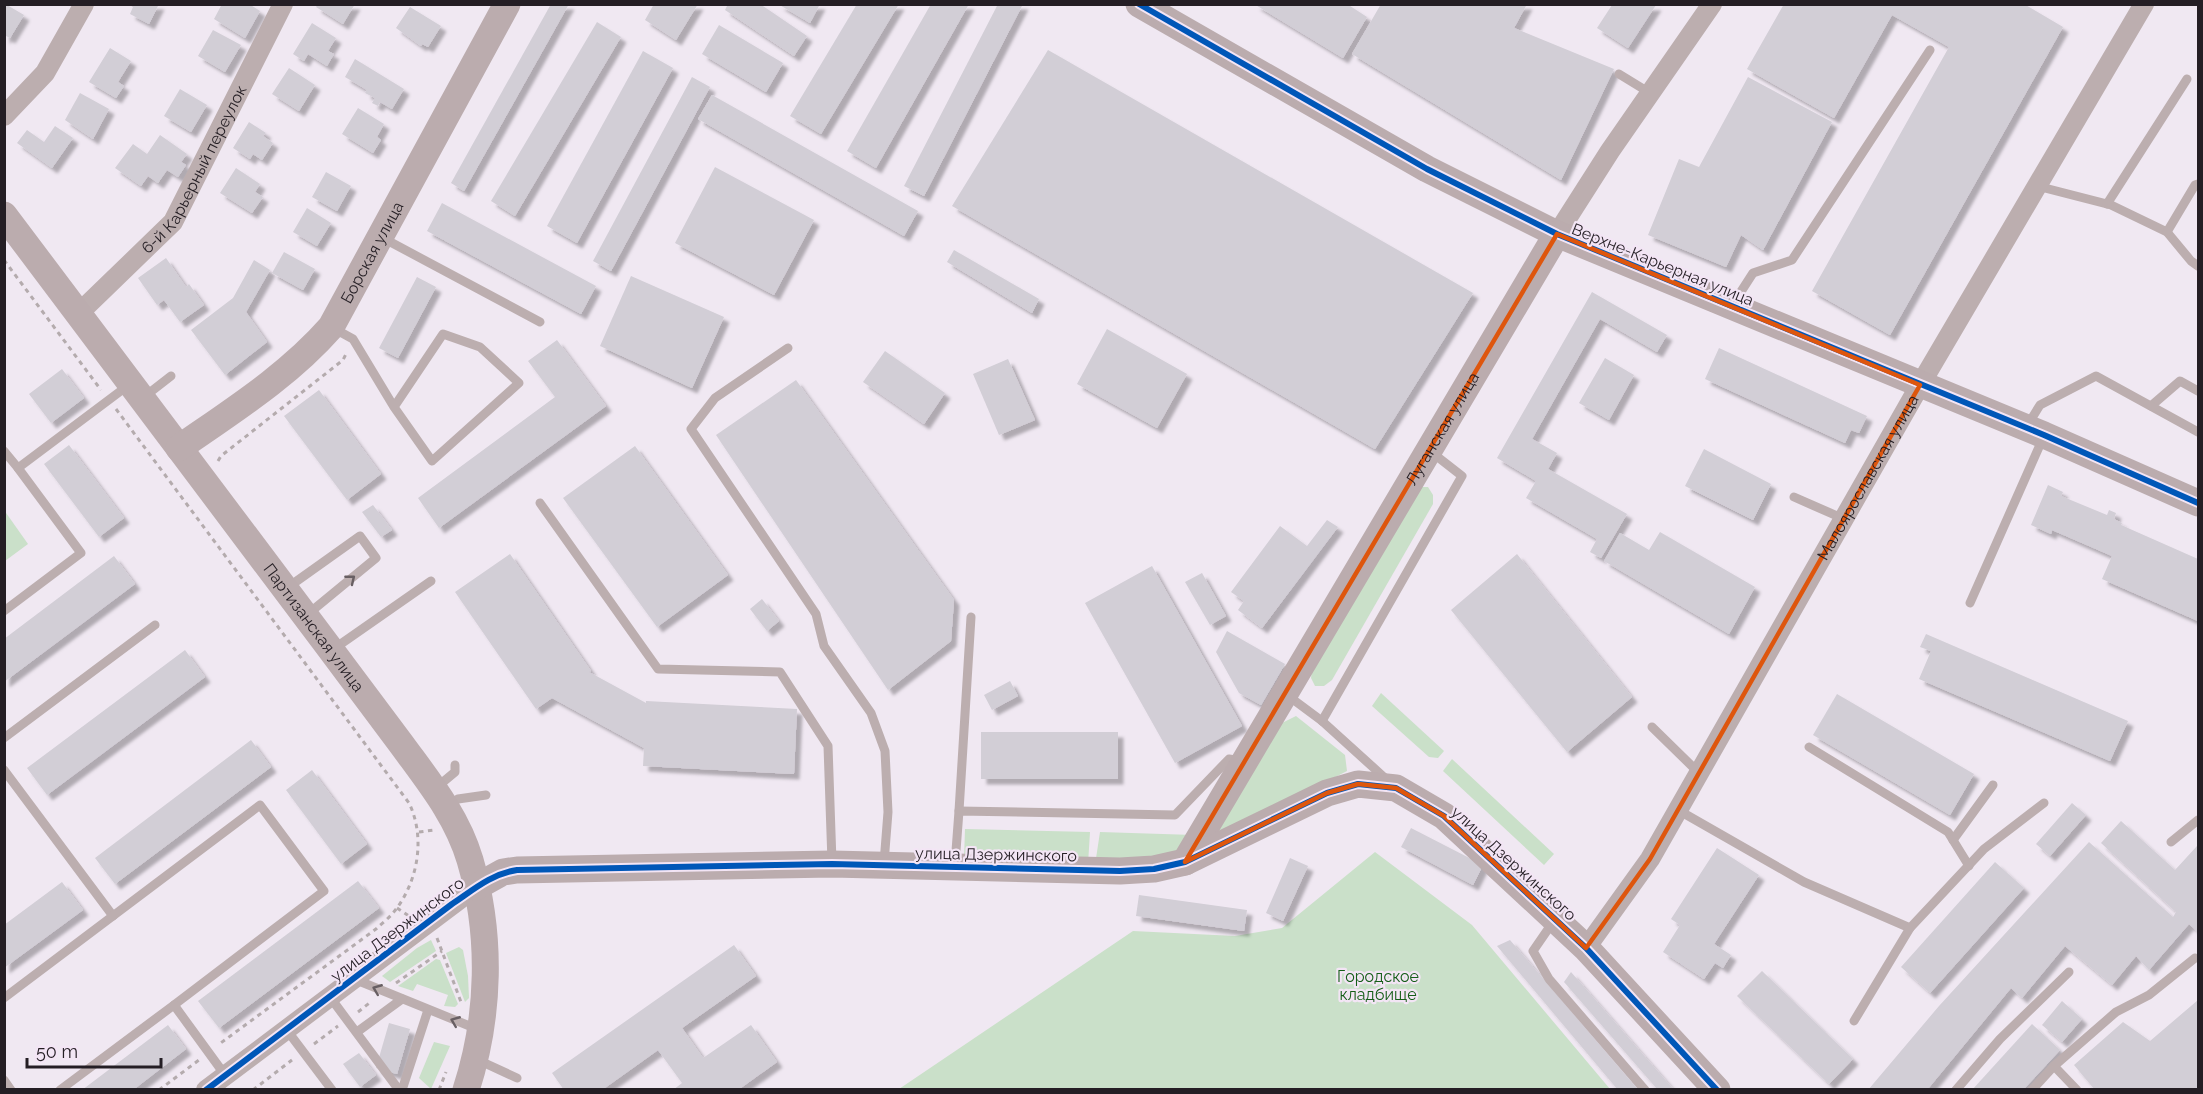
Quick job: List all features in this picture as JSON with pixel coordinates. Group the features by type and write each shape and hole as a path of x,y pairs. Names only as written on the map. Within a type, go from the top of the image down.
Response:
{"street":[{"path":"4,116 45,73 84,4"},
{"name":"6-й Карьерный переулок","path":"78,314 172,222 283,4"},
{"name":"Борская улица","path":"179,448 282,374 315,345 342,333 381,237 507,4"},
{"name":"Верхне-Карьерная улица","path":"1139,4 1427,169 1557,234 2035,432 2199,503"},
{"name":"Луганская улица","path":"1185,862 1557,234 1712,4"},
{"name":"Малоярославская улица","path":"1586,948 1650,859 1920,385 2144,4"},
{"name":"Партизанская улица","path":"4,215 332,650 440,798 457,827 470,860 476,887 485,959 482,1032 466,1089"},
{"name":"улица Дзержинского","path":"206,1089 476,887 503,872 832,864 1120,871 1154,869 1185,862 1327,793 1358,784 1396,788 1444,816 1586,948 1717,1089"}],"lane":[{"path":"1731,306 1753,273 1792,260 1930,50"},
{"path":"1619,74 1650,93"},
{"path":"2107,204 2187,80"},
{"path":"2167,232 2195,185 2199,183"},
{"path":"2037,186 2107,204 2167,232 2191,261 2199,266"},
{"path":"381,237 540,322"},
{"path":"342,333 394,407 432,460 519,383 480,347 443,334 394,407"},
{"path":"788,348 715,398 691,429 816,614 824,646 871,713 885,751 888,812 883,865"},
{"path":"18,468 109,400 171,376"},
{"path":"1970,603 2035,432 2040,405 2096,376 2199,432"},
{"path":"2151,406 2180,381 2199,391"},
{"path":"1322,721 1462,476 1428,450"},
{"path":"4,451 81,554 4,611"},
{"path":"1794,497 1844,519"},
{"path":"540,503 658,669 780,672 828,746 832,864"},
{"path":"286,589 360,536 376,558 306,616"},
{"path":"332,650 431,581"},
{"path":"954,867 971,617"},
{"path":"4,738 155,625"},
{"path":"1286,693 1322,721 1396,788"},
{"path":"1652,727 1699,773"},
{"path":"1809,747 1948,832 1969,866"},
{"path":"959,811 1175,815 1229,759 1245,761"},
{"path":"455,765 455,772 440,798 458,799 486,795"},
{"path":"4,770 113,916"},
{"path":"1953,840 1993,785"},
{"path":"1854,1021 1910,928 1984,849 2044,803"},
{"path":"4,998 260,805 324,891 60,1089"},
{"path":"1678,810 1804,882 1910,928"},
{"path":"2171,842 2199,819"},
{"path":"1555,919 1533,951 1549,979 1645,1089"},
{"path":"2032,1089 2054,1066 2115,1012 2149,995 2195,958"},
{"path":"1956,1089 2000,1039 2069,972"},
{"path":"353,979 482,1032"},
{"path":"330,997 400,1089"},
{"path":"357,1032 402,999"},
{"path":"174,1005 225,1075"},
{"path":"400,1089 428,1010"},
{"path":"286,1029 332,1089"},
{"path":"476,1059 517,1078"},
{"path":"2054,1066 2077,1089"},
{"path":"4,1080 11,1089"}],"path":[{"path":"4,260 409,803 418,827 417,854 410,884 397,908 375,929 159,1089"},
{"path":"215,466 221,456 343,360 342,333"},
{"path":"397,908 411,917"}],"highlighted area":[{"path":"1557,234 1920,385 1650,859 1586,948 1444,816 1396,788 1358,784 1327,793 1185,862"}],"green space":[{"path":"1420,487 1428,487 1433,495 1433,504 1332,680 1324,686 1315,686 1311,678 1312,669"},
{"path":"4,510 28,544 5,561 4,561"},
{"path":"1381,693 1444,751 1438,758 1429,757 1372,706"},
{"path":"1296,716 1345,755 1347,771 1206,844 1282,723"},
{"path":"1452,759 1554,854 1544,865 1443,771"},
{"path":"965,829 1090,832 1088,864 964,859"},
{"path":"1100,832 1194,835 1171,860 1095,865"},
{"name":"Городское кладбище","path":"1375,852 1472,925 1610,1089 899,1089 1133,931 1235,936 1282,928"},
{"path":"431,940 436,951 390,982 382,976 417,948"},
{"path":"459,947 463,950 468,976 469,998 465,1002 446,953"},
{"path":"436,959 440,960 458,1004 455,1007 444,1006 448,995 417,984 413,991 398,986"},
{"path":"434,1042 450,1046 431,1089 419,1078"}],"building":[{"path":"128,4 159,4 149,24 130,14 133,7"},
{"path":"222,4 249,4 260,11 245,38 214,19"},
{"path":"318,4 355,4 343,24 316,7"},
{"path":"551,4 569,4 464,191 451,183"},
{"path":"654,4 698,4 676,40 645,20"},
{"path":"728,4 760,4 807,36 794,56 725,10"},
{"path":"778,4 820,4 810,23"},
{"path":"857,4 899,4 821,134 790,116"},
{"path":"931,4 969,4 876,168 847,151"},
{"path":"998,4 1023,4 924,196 904,186"},
{"path":"1254,4 1347,4 1367,17 1343,58"},
{"path":"1381,4 1527,4 1514,28 1614,69 1561,180 1352,54"},
{"path":"1784,4 2024,4 2063,27 1890,335 1812,291 1949,47 1892,15 1834,118 1747,69"},
{"path":"7,5 24,15 10,38 6,36 4,39 4,9"},
{"path":"1612,5 1656,5 1628,48 1597,28"},
{"path":"410,7 441,26 428,47 422,44 421,46 396,28"},
{"path":"597,22 621,37 515,216 491,201"},
{"path":"312,23 336,38 328,51 334,54 327,66 308,54 304,61 293,54"},
{"path":"719,25 783,63 766,92 702,54"},
{"path":"213,30 241,45 225,72 198,56"},
{"path":"110,48 131,61 118,82 124,86 116,98 89,82"},
{"path":"1048,50 1473,293 1375,449 952,206"},
{"path":"643,51 673,68 577,243 547,226"},
{"path":"355,59 404,89 392,109 380,102 378,106 372,103 375,98 365,93 367,90 345,77"},
{"path":"289,68 315,85 299,111 272,94"},
{"path":"692,77 710,87 611,271 593,261"},
{"path":"1748,77 1832,122 1763,250 1741,235 1726,267 1648,235 1679,159 1699,167"},
{"path":"180,89 207,105 191,132 164,116"},
{"path":"80,93 109,109 93,139 65,120"},
{"path":"712,95 918,211 904,236 698,119"},
{"path":"358,108 384,124 377,137 381,140 373,153 342,134"},
{"path":"249,122 266,133 263,136 273,143 262,160 253,154 250,159 233,148"},
{"path":"55,126 73,138 52,168 17,143 27,130 44,142"},
{"path":"160,135 187,154 181,162 186,165 178,177 167,170 158,183 148,176 141,186 115,168 133,144 147,154"},
{"path":"715,167 814,220 774,295 675,243"},
{"path":"236,168 260,184 255,192 263,197 252,213 220,193"},
{"path":"326,172 351,186 337,211 312,197"},
{"path":"442,203 596,286 581,314 427,231"},
{"path":"307,208 331,223 317,246 293,232"},
{"path":"954,250 1039,299 1032,313 947,262"},
{"path":"284,252 315,269 303,290 272,273"},
{"path":"166,258 186,287 189,284 204,305 180,322 164,300 157,305 138,278"},
{"path":"254,260 270,270 246,312 267,342 225,375 191,330 233,298"},
{"path":"631,276 724,317 692,388 600,346"},
{"path":"417,277 436,287 398,358 379,348"},
{"path":"1592,292 1667,335 1657,352 1600,319 1532,439 1557,453 1548,469 1627,514 1601,558 1590,552 1597,539 1526,498 1536,481 1497,458"},
{"path":"1107,329 1187,374 1157,428 1077,384"},
{"path":"557,340 606,406 439,528 418,498 555,397 528,361"},
{"path":"1719,348 1867,416 1859,433 1851,430 1845,443 1705,379"},
{"path":"885,351 945,393 924,424 863,382"},
{"path":"1605,358 1634,375 1609,420 1579,403"},
{"path":"1008,359 1035,420 999,435 973,374"},
{"path":"62,369 84,398 51,423 29,394"},
{"path":"796,380 954,600 951,641 888,690 716,435"},
{"path":"319,390 381,474 347,500 284,416"},
{"path":"69,445 124,518 99,537 44,464"},
{"path":"635,446 728,575 657,627 563,498"},
{"path":"1704,449 1771,484 1753,520 1685,486"},
{"path":"2048,485 2063,492 2061,496 2107,515 2109,510 2116,513 2114,519 2122,523 2121,525 2198,559 2198,621 2102,579 2112,556 2052,530 2051,534 2031,525"},
{"path":"373,505 392,530 381,537 362,512"},
{"path":"1327,520 1338,527 1262,628 1238,610 1244,601 1231,592 1280,526 1307,546"},
{"path":"1660,532 1755,587 1729,634 1604,561 1620,533 1649,550"},
{"path":"510,554 591,671 589,672 646,703 646,701 797,709 794,774 643,766 644,748 552,698 536,709 455,592"},
{"path":"1517,554 1632,697 1567,752 1451,610"},
{"path":"114,556 135,584 4,682 4,639"},
{"path":"1152,566 1242,726 1175,763 1085,603"},
{"path":"1202,573 1226,616 1210,625 1185,582"},
{"path":"762,599 779,621 767,631 750,609"},
{"path":"1227,631 1285,664 1261,705 1239,693 1216,652"},
{"path":"1926,634 2128,721 2110,761 1919,679 1931,651 1920,647"},
{"path":"185,650 205,677 47,795 27,768"},
{"path":"1010,681 1018,696 992,710 984,695"},
{"path":"1837,694 1974,774 1950,815 1813,735"},
{"path":"981,732 1118,732 1118,779 981,779"},
{"path":"251,740 271,767 115,884 95,858"},
{"path":"312,770 367,844 341,864 286,790"},
{"path":"2072,803 2086,815 2050,856 2036,844"},
{"path":"2121,821 2175,870 2197,846 2198,932 2189,924 2149,970 2136,956 2112,985 2065,946 2022,998 2011,988 1927,1090 1868,1090 1939,1006 2089,842 2173,917 2176,912 2101,843"},
{"path":"1411,828 1483,865 1473,885 1401,847"},
{"path":"1717,848 1759,875 1714,944 1731,955 1723,968 1715,963 1704,979 1663,952 1680,925 1671,919"},
{"path":"1290,858 1308,866 1283,921 1266,913"},
{"path":"1995,862 2024,888 1930,993 1901,967"},
{"path":"358,881 379,908 219,1028 198,1001"},
{"path":"62,882 83,910 4,968 4,925"},
{"path":"1139,895 1247,910 1244,931 1136,916"},
{"path":"1510,940 1638,1090 1618,1090 1497,946"},
{"path":"734,945 756,976 682,1028 703,1058 751,1025 777,1062 738,1090 673,1090 682,1083 658,1050 602,1090 564,1090 552,1073"},
{"path":"1762,971 1853,1059 1829,1084 1737,996"},
{"path":"1571,972 1674,1090 1658,1090 1564,982"},
{"path":"2198,1000 2198,1090 2095,1090 2074,1065 2123,1022 2150,1041"},
{"path":"2062,1001 2082,1019 2062,1042 2042,1025"},
{"path":"389,1023 410,1029 397,1074 376,1068"},
{"path":"2032,1024 2060,1050 2023,1090 1972,1090"},
{"path":"168,1025 186,1049 133,1090 82,1090"},
{"path":"359,1053 376,1075 360,1087 343,1064"}],"cycle path":[{"path":"1139,4 1427,169 1557,234 2044,435 2198,503"},
{"path":"206,1090 452,904 483,883 508,872 832,864 1120,871 1154,869 1185,862 1327,793 1358,784 1396,788 1444,816 1586,948 1717,1090"}]}
